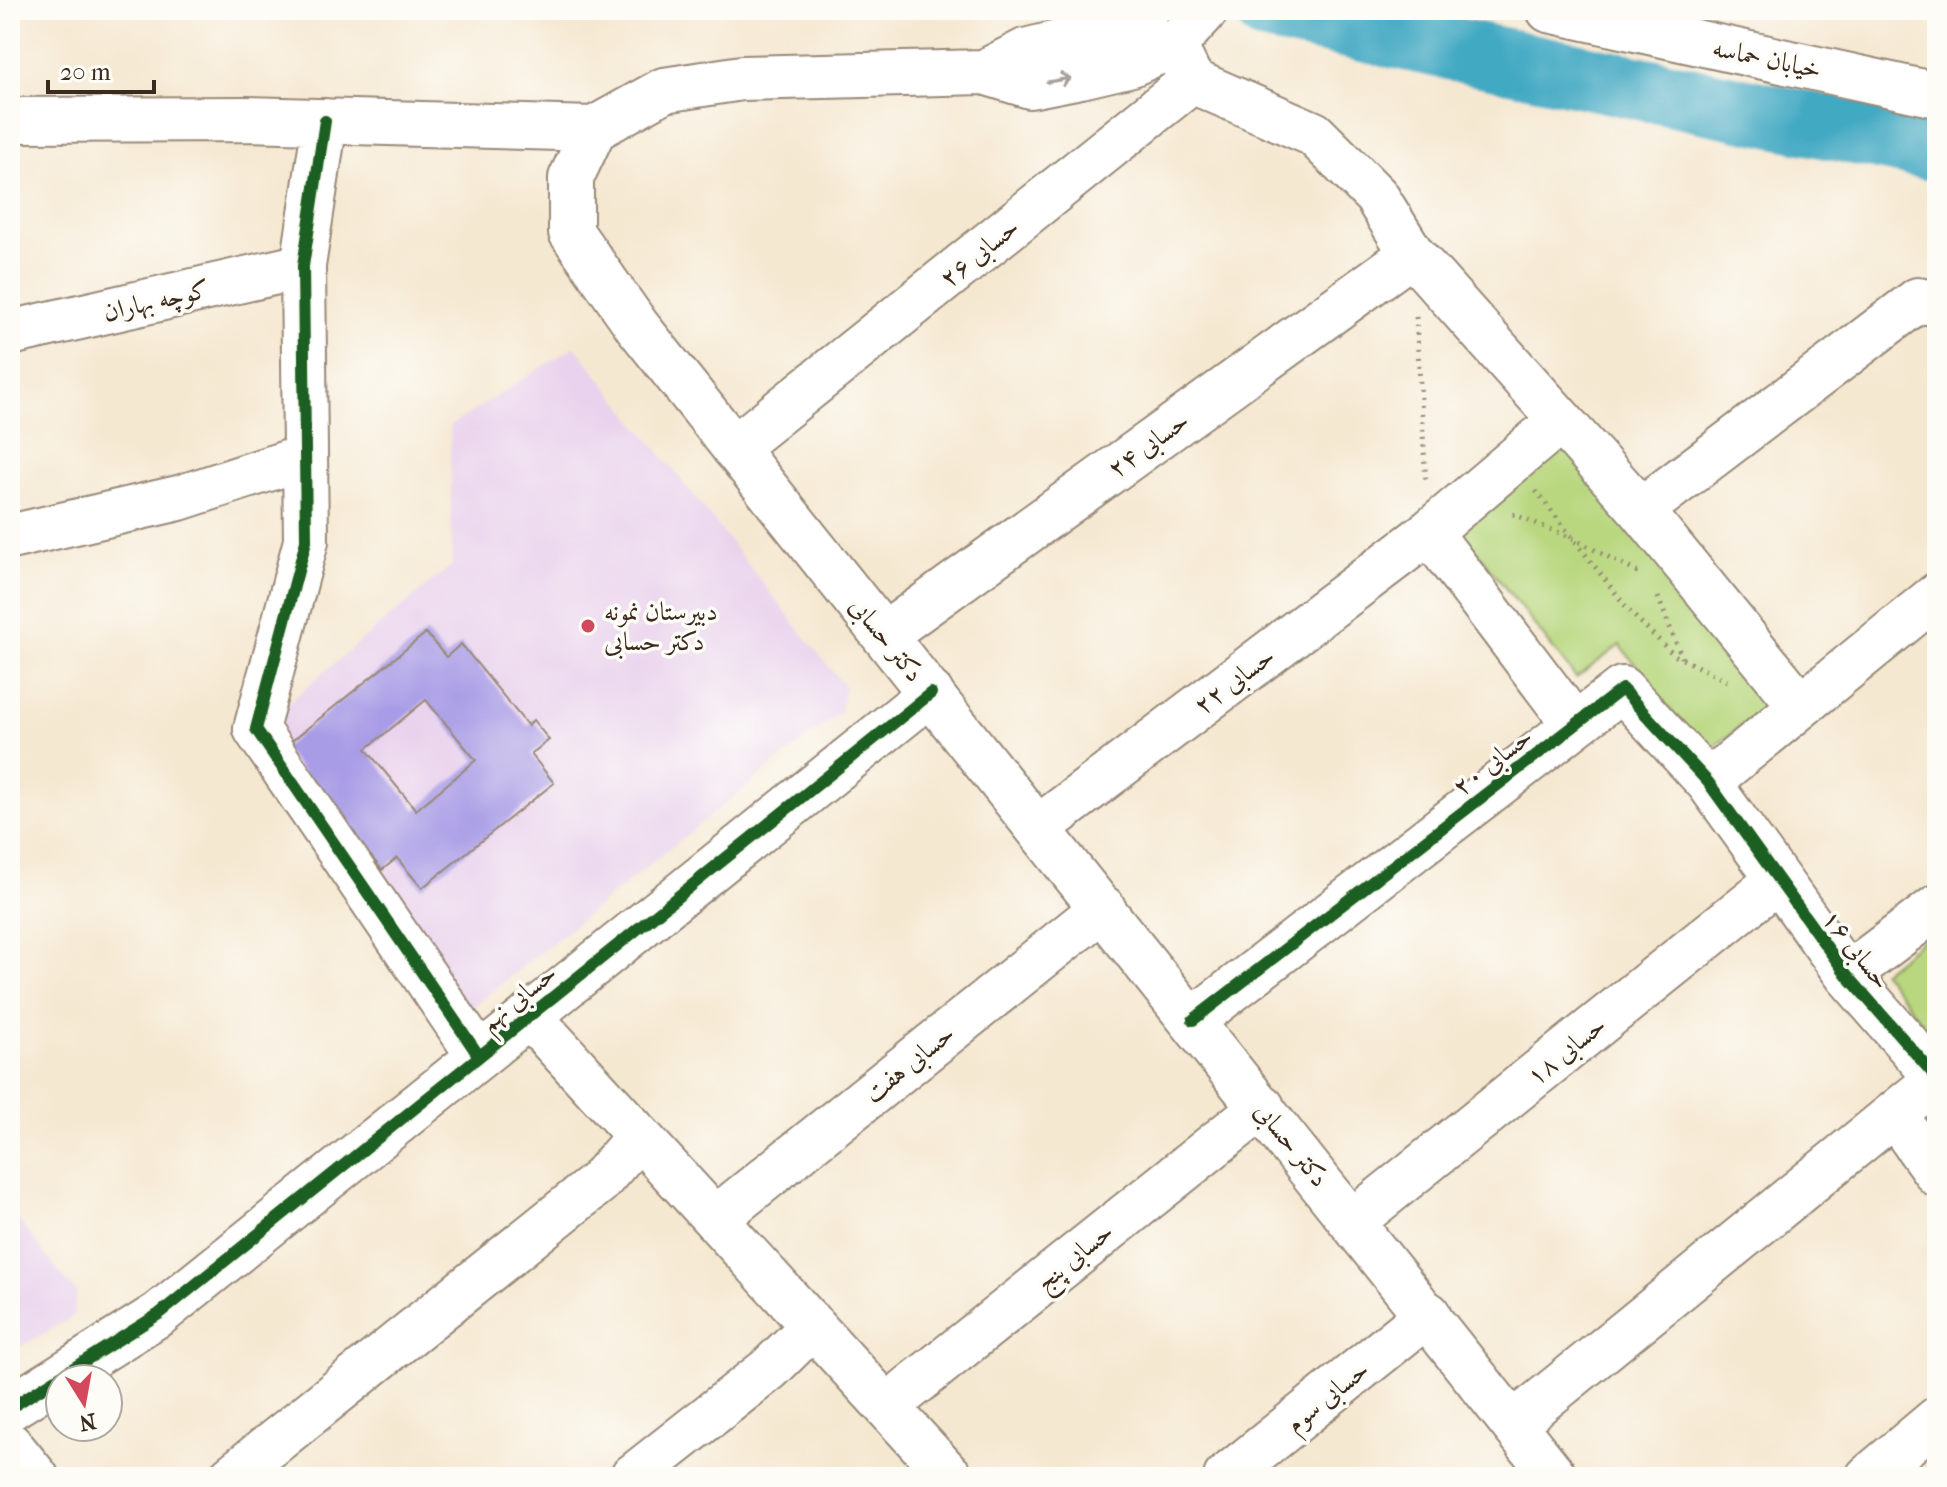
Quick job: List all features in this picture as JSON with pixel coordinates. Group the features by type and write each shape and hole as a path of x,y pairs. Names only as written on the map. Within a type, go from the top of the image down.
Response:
{"street":[{"path":"984,72 1025,51 1124,27 1147,10"},
{"path":"1183,63 1206,10"},
{"name":"خیابان حماسه","path":"1549,10 1937,95"},
{"path":"10,120 325,121 594,129 664,90 742,78 984,72 1030,86 1132,64 1183,63 1314,134 1376,196 1412,254 1641,510 1801,706"},
{"name":"حسابی ۲۶","path":"734,448 1183,63"},
{"path":"325,121 303,266 306,541 256,729 479,1056"},
{"name":"دکتر حسابی","path":"594,129 571,178 571,232 637,326 1555,1477"},
{"name":"حسابی ۲۴","path":"884,635 1412,254"},
{"name":"کوچه بهاران","path":"10,333 303,266"},
{"path":"1641,510 1918,300 1937,304"},
{"name":"حسابی ۲۲","path":"1038,828 1429,532 1560,421"},
{"path":"10,537 179,498 305,457"},
{"path":"1429,532 1575,725"},
{"path":"1708,782 1937,595"},
{"name":"حسابی ۲۰","path":"1193,1020 1622,689 1708,782 1778,880"},
{"name":"حسابی نهم","path":"10,1408 159,1314 931,693"},
{"name":"حسابی ۱۶","path":"1513,1424 1937,1078 1847,975 1778,880"},
{"name":"حسابی ۱۸","path":"1353,1221 1778,880"},
{"path":"1847,975 1937,907"},
{"name":"حسابی هفت","path":"715,1219 1103,908"},
{"path":"529,1016 951,1477"},
{"name":"حسابی پنج","path":"889,1408 906,1391 1262,1107"},
{"path":"1894,1114 1937,1174"},
{"path":"231,1477 599,1182 639,1136"},
{"name":"حسابی سوم","path":"1226,1477 1428,1314"},
{"path":"632,1477 769,1369 813,1326"},
{"path":"1868,1477 1937,1419"},
{"path":"10,1445 36,1477"}],"path":[{"path":"1416,316 1429,532"},
{"path":"1515,459 1570,537 1631,613 1674,655 1736,685"},
{"path":"1503,510 1570,537 1651,579"},
{"path":"1656,592 1682,659"}],"shaded area":[{"name":"دبیرستان نمونه دکتر حسابی","path":"575,346 845,687 840,712 467,1011 256,729 452,565 450,426"},
{"path":"10,1210 77,1294 73,1316 10,1353"}],"green space":[{"path":"1561,438 1769,704 1705,754 1620,645 1576,678 1453,521"},
{"path":"1937,928 1937,1041 1882,972"}],"building":[{"path":"426,633 446,657 461,644 528,726 533,720 549,740 531,754 554,783 422,888 397,858 382,870 283,748","holes":["426,700 476,760 416,810 366,749"]}],"waterway":[{"path":"1267,10 1937,150"}],"cycle path":[{"path":"325,121 303,266 306,541 256,729 479,1056"},
{"path":"1193,1020 1622,689 1708,782 1847,975 1937,1078"},
{"path":"10,1408 159,1314 931,693"}],"place":[{"name":"دبیرستان نمونه دکتر حسابی","path":"588,626"}]}
